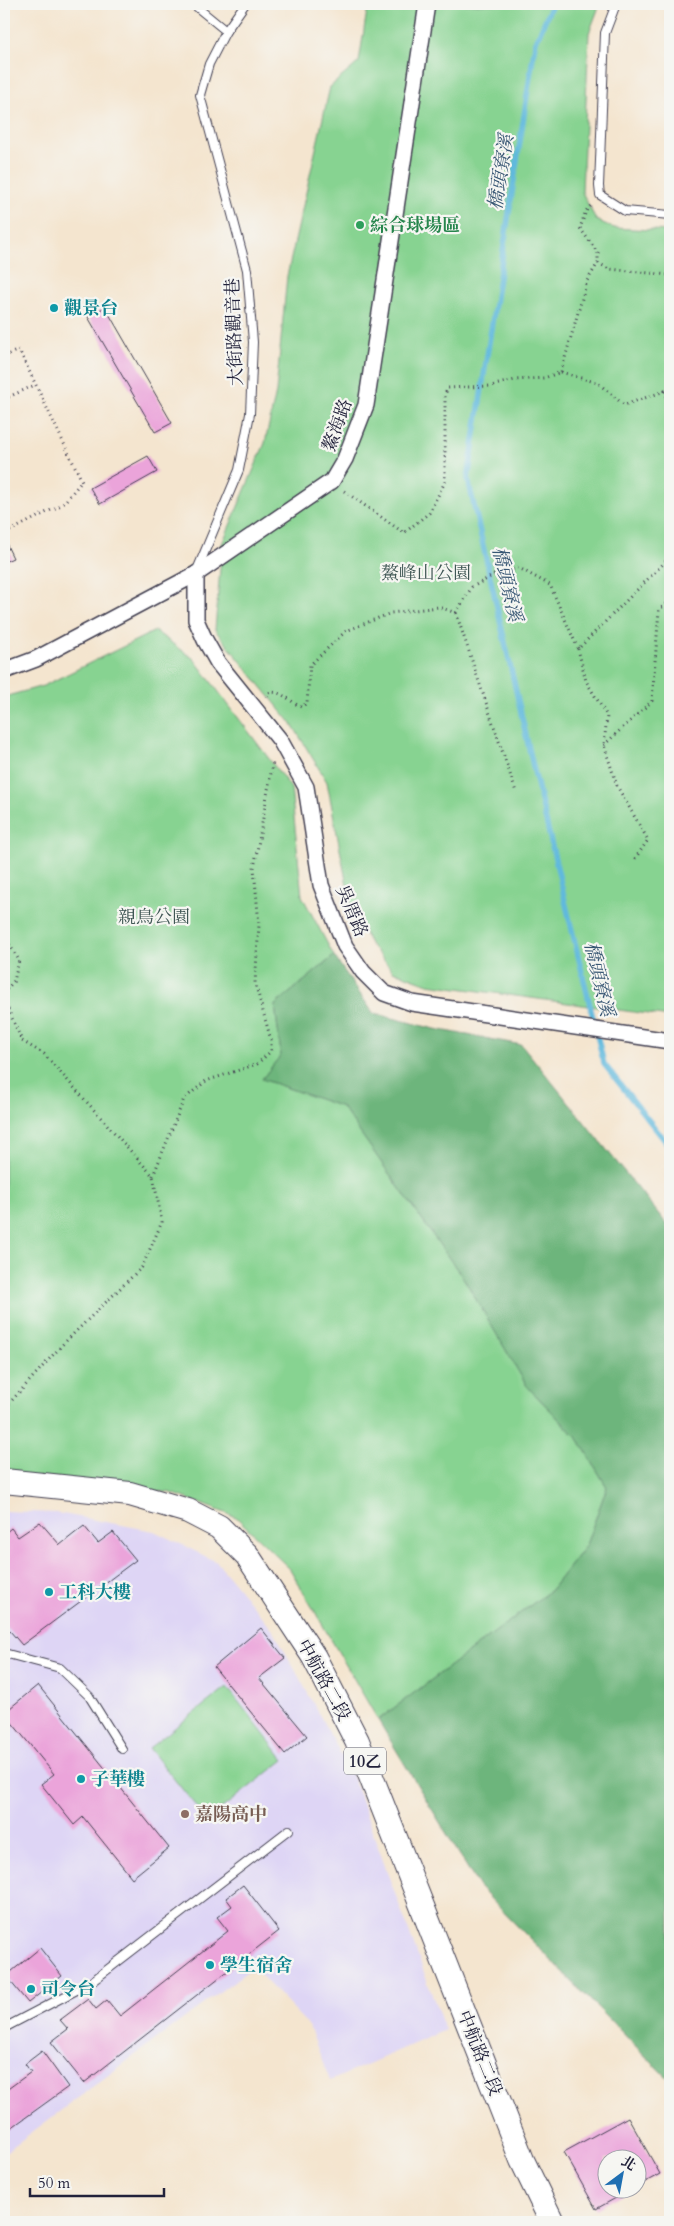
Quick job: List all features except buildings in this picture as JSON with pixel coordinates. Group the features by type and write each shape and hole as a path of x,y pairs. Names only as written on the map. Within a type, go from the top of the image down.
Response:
{"main road":[{"name":"中航路二段","path":"4,1481 130,1494 188,1511 219,1527 247,1555 314,1657 357,1741 522,2160 552,2222"}],"street":[{"name":"鰲海路","path":"4,671 36,659 196,574 332,481 345,460 366,405 427,4"},
{"name":"吳厝路","path":"196,574 196,620 218,664 280,740 306,786 320,885 345,946 363,972 384,993 412,1003 670,1041"}],"lane":[{"path":"193,4 226,31"},
{"name":"大街路觀音巷","path":"196,574 239,470 250,414 253,342 247,270 200,95 209,64 226,31 245,4"},
{"path":"616,4 605,33 598,186 600,195 625,211 670,215"},
{"path":"4,1653 60,1668 89,1696 122,1749"},
{"path":"4,2028 90,1983 289,1830"}],"path":[{"path":"561,372 587,281 598,263 598,253 580,228 586,211 600,195"},
{"path":"598,263 609,269 670,275"},
{"path":"4,356 19,350 82,481 63,504 4,534"},
{"path":"332,481 358,503 404,533 429,513 445,482 445,394 448,388 490,386 515,380 544,378 561,372 598,383 624,406 665,391 670,392"},
{"path":"4,399 35,384"},
{"path":"665,391 670,406"},
{"path":"578,649 670,558"},
{"path":"456,613 472,587 494,575 519,568 550,585 578,649 586,681 607,716 604,745 617,786 648,840 634,860"},
{"path":"604,745 652,701 659,610 670,600"},
{"path":"266,703 268,693 272,692 280,694 301,707 307,703 310,665 346,630 391,613 439,607 456,613"},
{"path":"456,613 516,792"},
{"path":"153,1176 184,1099 206,1081 257,1064 271,1051 271,1040 255,983 259,925 254,868 273,764 280,740"},
{"path":"4,936 19,960 14,981 4,992"},
{"path":"4,1000 22,1041 44,1054 153,1176 162,1222 142,1267 63,1344 4,1409"}],"shaded area":[{"name":"嘉陽高中","path":"4,1511 57,1513 154,1531 217,1562 275,1633 351,1773 445,2030 330,2081 309,2026 253,1967 4,2153"}],"green space":[{"name":"鰲峰山公園","path":"368,4 600,4 589,33 582,192 596,220 614,228 670,231 670,1017 428,984 393,971 370,944 351,906 327,782 292,724 215,630 222,544 265,443 276,392 287,276 330,87 359,62"},
{"name":"親鳥公園","path":"155,631 194,659 291,788 302,896 334,956 275,1005 281,1055 262,1079 342,1107 466,1282 527,1386 579,1440 607,1487 586,1545 551,1590 378,1720 290,1569 236,1517 172,1493 4,1473 4,697 43,686"},
{"path":"334,956 373,1013 435,1029 522,1045 670,1228 670,2081 479,1887 378,1720 551,1590 586,1545 607,1487 579,1440 527,1386 466,1282 342,1107 262,1079 281,1055 275,1005"},
{"path":"227,1687 284,1760 207,1820 149,1748"}],"waterway":[{"name":"橋頭寮溪","path":"552,4 535,44 468,479 535,775 604,1064 670,1147"}],"place":[{"name":"綜合球場區","path":"360,225"},
{"name":"觀景台","path":"54,308"},
{"name":"工科大樓","path":"49,1592"},
{"name":"子華樓","path":"81,1779"},
{"name":"嘉陽高中","path":"185,1814"},
{"name":"學生宿舍","path":"210,1965"},
{"name":"司令台","path":"31,1989"}]}
